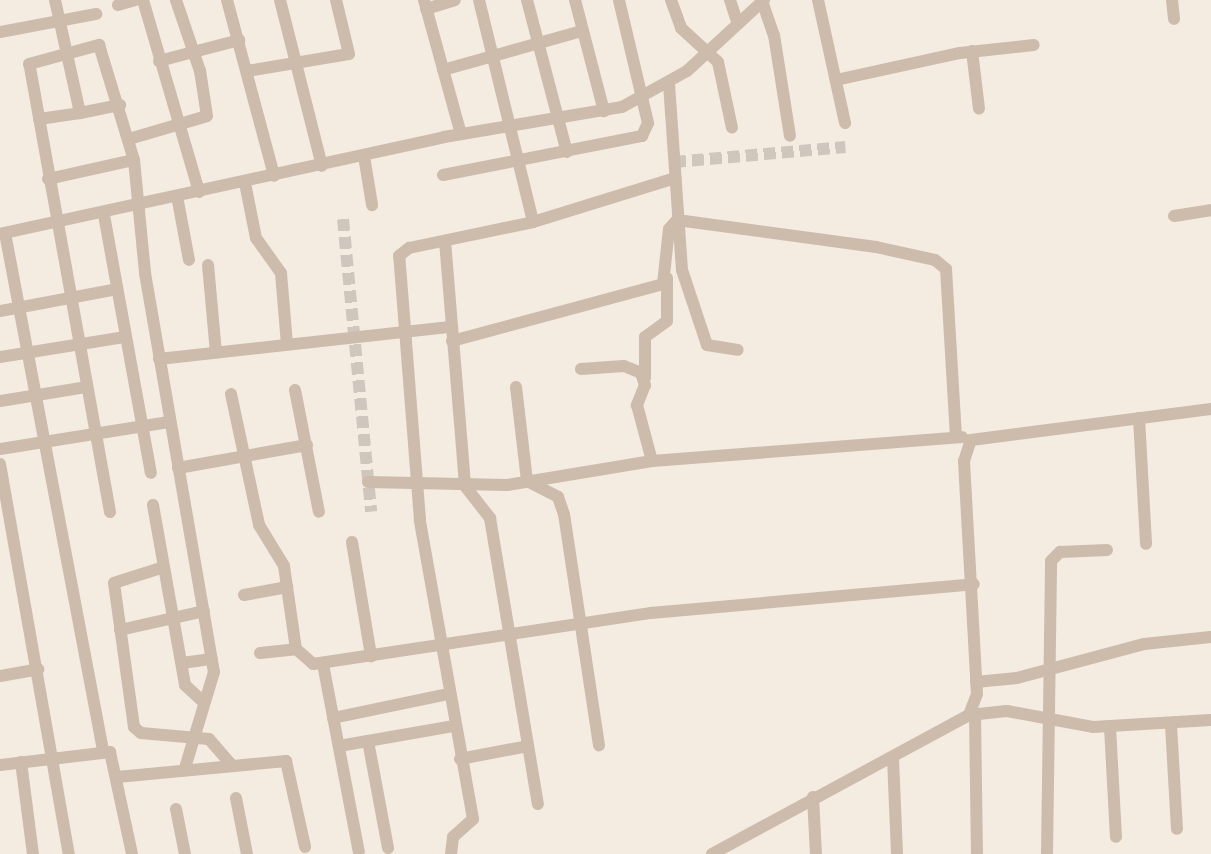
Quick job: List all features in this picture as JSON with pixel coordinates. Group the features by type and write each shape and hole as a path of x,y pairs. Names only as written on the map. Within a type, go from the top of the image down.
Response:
{"street":[{"path":"55,0 80,113"},
{"path":"118,5 135,0"},
{"path":"143,0 159,61 182,125 199,192"},
{"path":"129,139 203,119 208,111 176,0"},
{"path":"227,0 274,176"},
{"path":"281,0 321,166"},
{"path":"247,71 349,54 336,0"},
{"path":"455,0 425,4 461,134"},
{"path":"479,0 513,124 533,222"},
{"path":"527,0 567,152"},
{"path":"575,0 604,111"},
{"path":"443,176 642,136 648,122 619,0"},
{"path":"671,0 681,28 718,62 732,128"},
{"path":"730,0 737,21"},
{"path":"818,0 845,122"},
{"path":"1172,0 1174,19"},
{"path":"103,750 30,352 3,233 104,215 177,196 461,134 513,124 558,120 643,100 669,84 708,51 737,21 763,1 774,35 790,136"},
{"path":"0,32 96,14"},
{"path":"443,70 582,31"},
{"path":"159,61 239,40"},
{"path":"110,512 55,225 31,59 99,45 120,105 134,160 137,207 159,359 212,659 214,680 202,701 185,768"},
{"path":"836,80 972,51 1034,45"},
{"path":"972,51 979,109"},
{"path":"669,84 679,259 701,337 707,345 738,350"},
{"path":"39,120 120,105"},
{"path":"364,156 372,205"},
{"path":"48,179 134,160"},
{"path":"451,854 453,837 473,819 448,694 415,479 401,333 399,256 445,241 533,222 675,178"},
{"path":"245,183 256,238 281,273 287,345"},
{"path":"177,196 189,260"},
{"path":"1174,216 1211,210"},
{"path":"104,215 151,473"},
{"path":"652,461 637,405 645,378 645,337 667,321 669,229 677,220"},
{"path":"677,220 820,237 942,263 956,435"},
{"path":"445,241 465,486 490,518 538,804"},
{"path":"208,265 216,353"},
{"path":"452,341 667,278"},
{"path":"0,311 117,289"},
{"path":"159,359 450,327"},
{"path":"0,357 125,337"},
{"path":"581,369 624,366 645,378"},
{"path":"0,401 86,387"},
{"path":"516,387 527,481"},
{"path":"295,390 319,512"},
{"path":"231,394 259,525 281,557 296,649 305,661 323,664 580,623 974,584"},
{"path":"368,482 415,479 465,486 527,481 652,461 956,435 971,440 1211,409"},
{"path":"1139,418 1146,544"},
{"path":"0,449 169,422"},
{"path":"971,440 964,461 974,584 976,682 972,714 977,854"},
{"path":"178,468 245,459 307,445"},
{"path":"0,464 69,854"},
{"path":"527,481 561,503 598,745"},
{"path":"153,505 188,691 202,701"},
{"path":"352,542 371,656"},
{"path":"1047,854 1047,670 1054,555 1107,550"},
{"path":"164,567 116,580 120,630 137,732 193,735 220,745 232,765"},
{"path":"244,595 287,587"},
{"path":"120,630 204,611"},
{"path":"976,682 1047,670 1144,644 1211,637"},
{"path":"260,653 296,649"},
{"path":"182,663 212,659"},
{"path":"323,664 359,852"},
{"path":"0,676 38,669"},
{"path":"333,718 448,694"},
{"path":"712,854 813,797 972,714 1046,718 1110,727 1171,725 1211,720"},
{"path":"1171,725 1177,829"},
{"path":"339,746 454,726"},
{"path":"1110,727 1116,837"},
{"path":"368,741 388,848"},
{"path":"460,760 528,746"},
{"path":"0,765 103,750 112,755 132,854"},
{"path":"892,758 897,854"},
{"path":"117,777 185,768 286,761 306,847"},
{"path":"21,762 33,854"},
{"path":"813,797 816,854"},
{"path":"236,798 247,854"},
{"path":"176,809 185,854"}],"tunnel":[{"path":"674,162 845,147"},
{"path":"343,219 371,512"}]}
